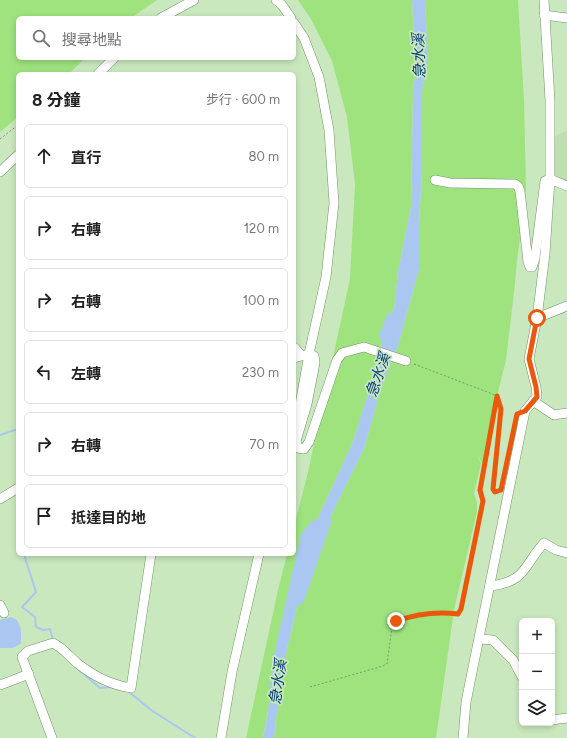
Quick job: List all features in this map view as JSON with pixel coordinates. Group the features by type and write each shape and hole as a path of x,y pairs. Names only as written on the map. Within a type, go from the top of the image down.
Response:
{"street":[{"path":"165,16 194,0"},
{"path":"276,0 282,5 290,16"},
{"path":"463,738 466,702 491,586 525,411 537,397 529,359 537,318 545,254 550,179 550,100 544,0"},
{"path":"544,15 567,18"},
{"path":"296,26 304,38 319,77 329,130 334,203 326,277 301,356 299,410 296,420"},
{"path":"100,72 112,60"},
{"path":"0,172 16,157"},
{"path":"435,180 450,183 515,184 518,186 520,191 528,262 530,267 535,258 545,181 550,179 567,186"},
{"path":"537,318 567,306"},
{"path":"301,356 314,356 315,363 307,404 296,441 298,448 304,449 309,442 337,360 342,353 364,347 406,361"},
{"path":"533,401 554,415 567,413"},
{"path":"0,499 16,489"},
{"path":"491,586 511,582 520,576 544,543 556,550 567,553"},
{"path":"52,738 22,657 28,651 53,643 60,646 77,663 94,675 122,687 131,688 151,556"},
{"path":"222,738 232,672 259,556"},
{"path":"480,639 493,640 519,668"},
{"path":"0,685 29,674"},
{"path":"555,720 567,718"}],"path":[{"path":"0,139 16,127"},
{"path":"406,361 497,396"},
{"path":"497,396 501,409 493,489 495,492 501,490"},
{"path":"310,687 387,664 392,627 396,621 407,617 430,613 443,612 458,614 461,609 483,501 480,490 497,396"}],"shaded area":[{"path":"567,130 567,188 555,179 554,137"}],"green space":[{"path":"0,0 157,0 134,16 16,16 16,60 83,60 71,72 16,72 16,119 0,132"},
{"path":"298,0 412,0 416,68 413,92 411,207 398,272 394,310 387,315 378,363 353,442 317,520 301,534 263,738 246,738 286,556 296,556 296,519 308,472 350,279 355,184 347,117 332,61 311,19"},
{"path":"425,0 518,0 524,100 526,190 506,360 494,408 483,466 477,453 481,464 474,494 477,502 477,512 454,610 436,738 274,738 281,674 297,607 317,544 364,449 381,388 398,346 419,269 419,224 422,174 422,90 428,62"}],"water":[{"path":"412,0 425,0 428,62 422,90 422,174 419,224 419,269 398,346 381,388 364,449 317,544 297,607 281,674 274,738 263,738 268,713 272,664 301,534 312,521 317,520 353,442 378,362 382,344 379,335 387,315 394,310 398,272 411,207 413,92 416,68"},
{"path":"11,617 17,620 21,629 21,644 12,648 0,648 0,620"}],"waterway":[{"path":"0,435 16,430"},
{"name":"急水溪","path":"299,599 326,521"},
{"path":"25,556 36,592 22,607 35,617 36,627 43,630 50,629 53,640"},
{"path":"79,670 100,688 113,687"},
{"path":"129,692 151,710 195,738"}],"route":[{"path":"396,621 407,617 430,613 443,612 458,614 461,609 483,501 480,490 481,478 497,396 501,409 493,489 495,492 501,490 511,449 517,414 525,411 537,397 529,359 537,318"}]}
